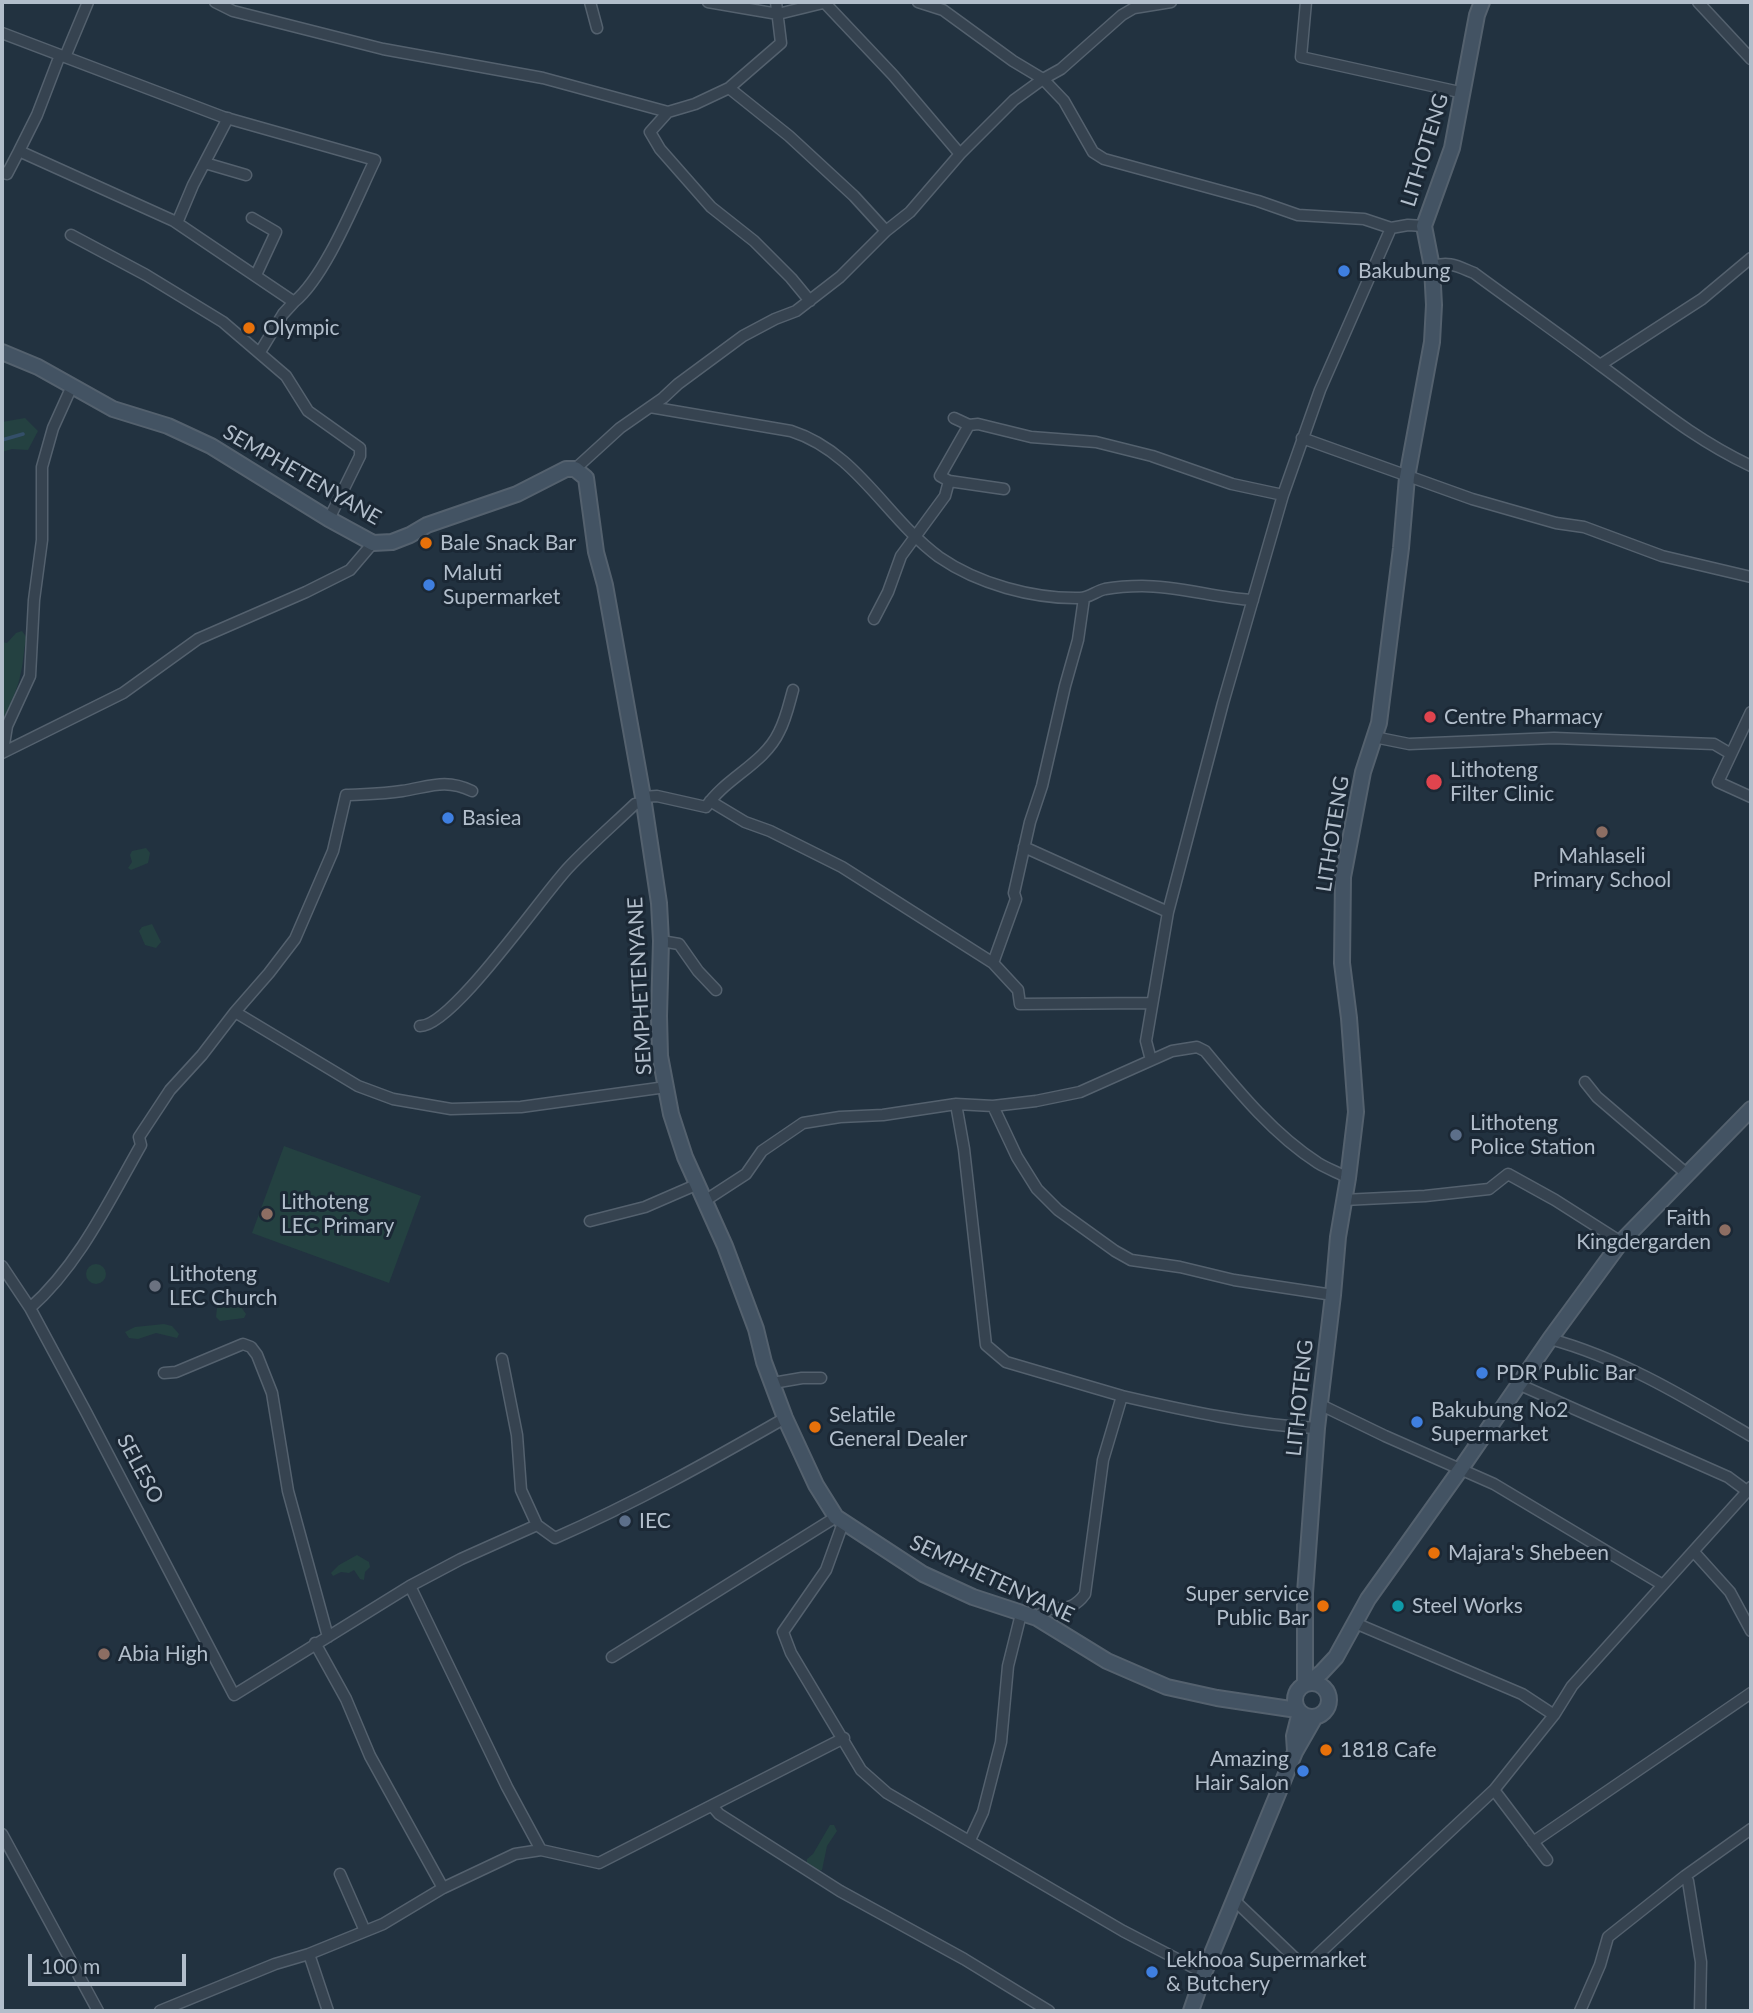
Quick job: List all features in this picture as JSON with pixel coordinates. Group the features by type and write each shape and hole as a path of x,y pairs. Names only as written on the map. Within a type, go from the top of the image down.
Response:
{"main road":[{"name":"LITHOTENG","path":"1303,1686 1304,1593 1317,1427 1356,1112 1342,963 1343,877 1363,772 1383,699 1407,477 1432,342 1432,267 1424,226 1452,148 1477,15 1482,2"},
{"name":"SEMPHETENYANE","path":"2,352 113,409 168,426 211,446 373,543 392,542 437,522 517,494 566,469 575,469 586,478 596,552 605,585 644,800 659,903 660,1055 666,1087 678,1136 756,1329 764,1362 785,1418 807,1466 840,1520 923,1574 973,1597 1037,1618 1107,1661 1167,1687 1217,1699 1264,1703"},
{"path":"1191,2011 1295,1752 1315,1717 1326,1709 1329,1703 1328,1692 1336,1657 1368,1599 1621,1242 1751,1109"},
{"path":"1264,1703 1303,1686 1336,1657"},
{"path":"1303,1686 1321,1685 1328,1692"},
{"path":"1295,1752 1294,1736 1298,1711 1294,1704 1303,1686"},
{"path":"1264,1703 1315,1717"}],"street":[{"path":"2,172 7,174 19,151 88,2"},
{"path":"215,2 233,11 383,49 543,78 668,112"},
{"path":"590,2 597,28"},
{"path":"708,2 778,14 826,2 960,154"},
{"path":"776,2 781,43 729,88 695,104 668,112 650,132 660,149 711,207 754,241 810,301"},
{"path":"918,2 943,10 1013,61 1043,79 1064,101 1093,152 1104,159 1258,201 1298,215 1364,219 1391,228 1424,226"},
{"path":"575,469 620,428 743,336 775,318 796,311 840,277 886,230 909,212 960,154 1014,100 1061,69 1122,15 1135,8 1171,2"},
{"path":"1306,2 1301,57 1464,93"},
{"path":"1698,2 1751,58"},
{"path":"2,33 228,118 375,160 332,249 306,292 283,314 260,352"},
{"path":"729,88 789,136 854,196 886,230"},
{"path":"177,223 228,118"},
{"path":"19,151 177,223 294,302"},
{"path":"205,163 246,175"},
{"path":"252,218 276,232 256,275"},
{"path":"1151,1060 1146,1041 1168,912 1283,495 1320,390 1391,228"},
{"path":"71,235 146,275 223,321 286,376 308,411 360,448 360,456 329,519"},
{"path":"1600,365 1702,299 1751,258"},
{"path":"1432,267 1440,263 1452,264 1474,273 1681,427 1751,466"},
{"path":"72,386 53,428 42,467 41,540 34,600 30,676 6,726 3,752 123,693 198,639 350,570 373,543"},
{"path":"650,407 791,431 826,446 937,555 960,570 986,581 1047,596 1084,598 1104,589 1142,586 1226,599 1253,600"},
{"path":"954,418 969,425 978,424 1031,437 1096,442 1152,456 1232,484 1283,495"},
{"path":"969,425 940,475 949,481 1004,489"},
{"path":"1302,438 1407,477 1544,519 1584,527 1662,556 1751,577"},
{"path":"874,619 888,592 901,556 945,496 949,481"},
{"path":"993,963 1016,899 1014,893 1024,847 1079,640 1084,598"},
{"path":"420,1026 432,1023 446,1011 521,928 567,869 635,804 657,796 706,807 716,792 771,745 779,733 793,690"},
{"path":"1751,712 1718,782 1751,797"},
{"path":"1374,737 1409,744 1554,738 1714,744 1731,754"},
{"path":"30,1308 50,1291 74,1258 141,1144 139,1137 170,1090 202,1055 295,939 333,851 346,795 402,791 442,783 458,784 472,791"},
{"path":"710,801 745,822 770,831 842,867 993,963 1018,990 1020,1004 1152,1003"},
{"path":"1024,847 1168,912"},
{"path":"661,941 679,944 698,971 716,990"},
{"path":"235,1012 358,1086 403,1101 451,1109 521,1107 666,1087"},
{"path":"706,1200 746,1174 762,1151 803,1123 956,1104 993,1106 1036,1101 1080,1091 1172,1051 1197,1047 1205,1051 1250,1104 1296,1147 1319,1164 1348,1178"},
{"path":"1584,1082 1597,1097 1687,1174"},
{"path":"956,1104 964,1149 986,1345 1006,1362 1122,1396 1270,1426 1317,1427"},
{"path":"993,1106 1017,1157 1037,1189 1058,1210 1115,1251 1131,1259 1234,1280 1334,1295"},
{"path":"1343,1200 1426,1196 1489,1189 1508,1174 1621,1242"},
{"path":"590,1220 645,1207 698,1184"},
{"name":"SELESO","path":"2,1266 30,1308 234,1695 315,1643"},
{"path":"1550,1339 1579,1346 1646,1378 1751,1436"},
{"path":"164,1373 176,1372 243,1344 251,1347 257,1356 272,1393 288,1491 328,1637"},
{"path":"502,1359 517,1435 521,1490 537,1525 555,1538 682,1478 785,1418"},
{"path":"773,1383 821,1378"},
{"path":"1234,1900 1299,1962 1310,1962 1494,1790 1554,1715 1572,1686 1749,1489 1728,1477 1518,1384"},
{"path":"1037,1618 1042,1611 1049,1608 1062,1610 1078,1605 1086,1594 1103,1460 1122,1396"},
{"path":"1321,1405 1494,1484 1663,1585"},
{"path":"612,1657 840,1520"},
{"path":"840,1520 826,1570 783,1632 791,1653 862,1770 887,1793 1123,1931 1204,1973"},
{"path":"443,1888 370,1756 346,1699 315,1643 410,1586 461,1559 537,1525"},
{"path":"1694,1552 1730,1592 1751,1631"},
{"path":"410,1586 507,1787 541,1850"},
{"path":"970,1840 983,1812 1001,1742 1007,1666 1021,1614"},
{"path":"1354,1623 1522,1694 1554,1715"},
{"path":"1533,1842 1751,1693"},
{"path":"160,2011 383,1924 443,1888 516,1854 541,1850 599,1863 844,1738"},
{"path":"1494,1790 1546,1860"},
{"path":"713,1807 719,1814 840,1891 964,1959 1049,2011"},
{"path":"1580,2011 1600,1965 1608,1937 1685,1876 1751,1829"},
{"path":"2,1834 97,2011"},
{"path":"340,1874 365,1931"},
{"path":"1685,1876 1701,1962 1700,2011"},
{"path":"309,1954 328,2011"}],"green space":[{"path":"25,418 38,431 28,450 12,449 2,452 2,422"},
{"path":"22,631 27,638 22,668 2,721 2,642 7,643 16,633"},
{"path":"146,848 150,853 148,863 131,870 128,868 132,862 132,851"},
{"path":"152,924 161,942 156,948 145,945 139,931"},
{"path":"284,1146 421,1196 389,1283 252,1233"},
{"path":"96,1264 103,1267 106,1274 103,1281 96,1284 89,1281 86,1274 89,1267"},
{"path":"231,1301 239,1304 246,1314 244,1318 220,1321 216,1317 217,1308 226,1303 230,1305"},
{"path":"164,1324 172,1326 179,1334 177,1338 156,1333 138,1339 129,1338 125,1332 135,1327"},
{"path":"357,1555 369,1562 370,1567 365,1572 364,1580 360,1579 354,1570 333,1576 331,1573 339,1565"},
{"path":"830,1825 834,1825 837,1831 827,1846 822,1870 818,1871 807,1863 807,1859 813,1854"}],"waterway":[{"path":"2,440 23,434"}],"place":[{"name":"Bakubung","path":"1344,271"},
{"name":"Olympic","path":"249,328"},
{"name":"Bale Snack Bar","path":"426,543"},
{"name":"Maluti Supermarket","path":"429,585"},
{"name":"Centre Pharmacy","path":"1430,717"},
{"name":"Lithoteng Filter Clinic","path":"1434,782"},
{"name":"Basiea","path":"448,818"},
{"name":"Mahlaseli Primary School","path":"1602,832"},
{"name":"Lithoteng Police Station","path":"1456,1135"},
{"name":"Lithoteng LEC Primary","path":"267,1214"},
{"name":"Faith Kingdergarden","path":"1725,1230"},
{"name":"Lithoteng LEC Church","path":"155,1286"},
{"name":"PDR Public Bar","path":"1482,1373"},
{"name":"Bakubung No2 Supermarket","path":"1417,1422"},
{"name":"Selatile General Dealer","path":"815,1427"},
{"name":"IEC","path":"625,1521"},
{"name":"Majara's Shebeen","path":"1434,1553"},
{"name":"Super service Public Bar","path":"1323,1606"},
{"name":"Steel Works","path":"1398,1606"},
{"name":"Abia High","path":"104,1654"},
{"name":"1818 Cafe","path":"1326,1750"},
{"name":"Amazing Hair Salon","path":"1303,1771"},
{"name":"Lekhooa Supermarket & Butchery","path":"1152,1972"}]}
